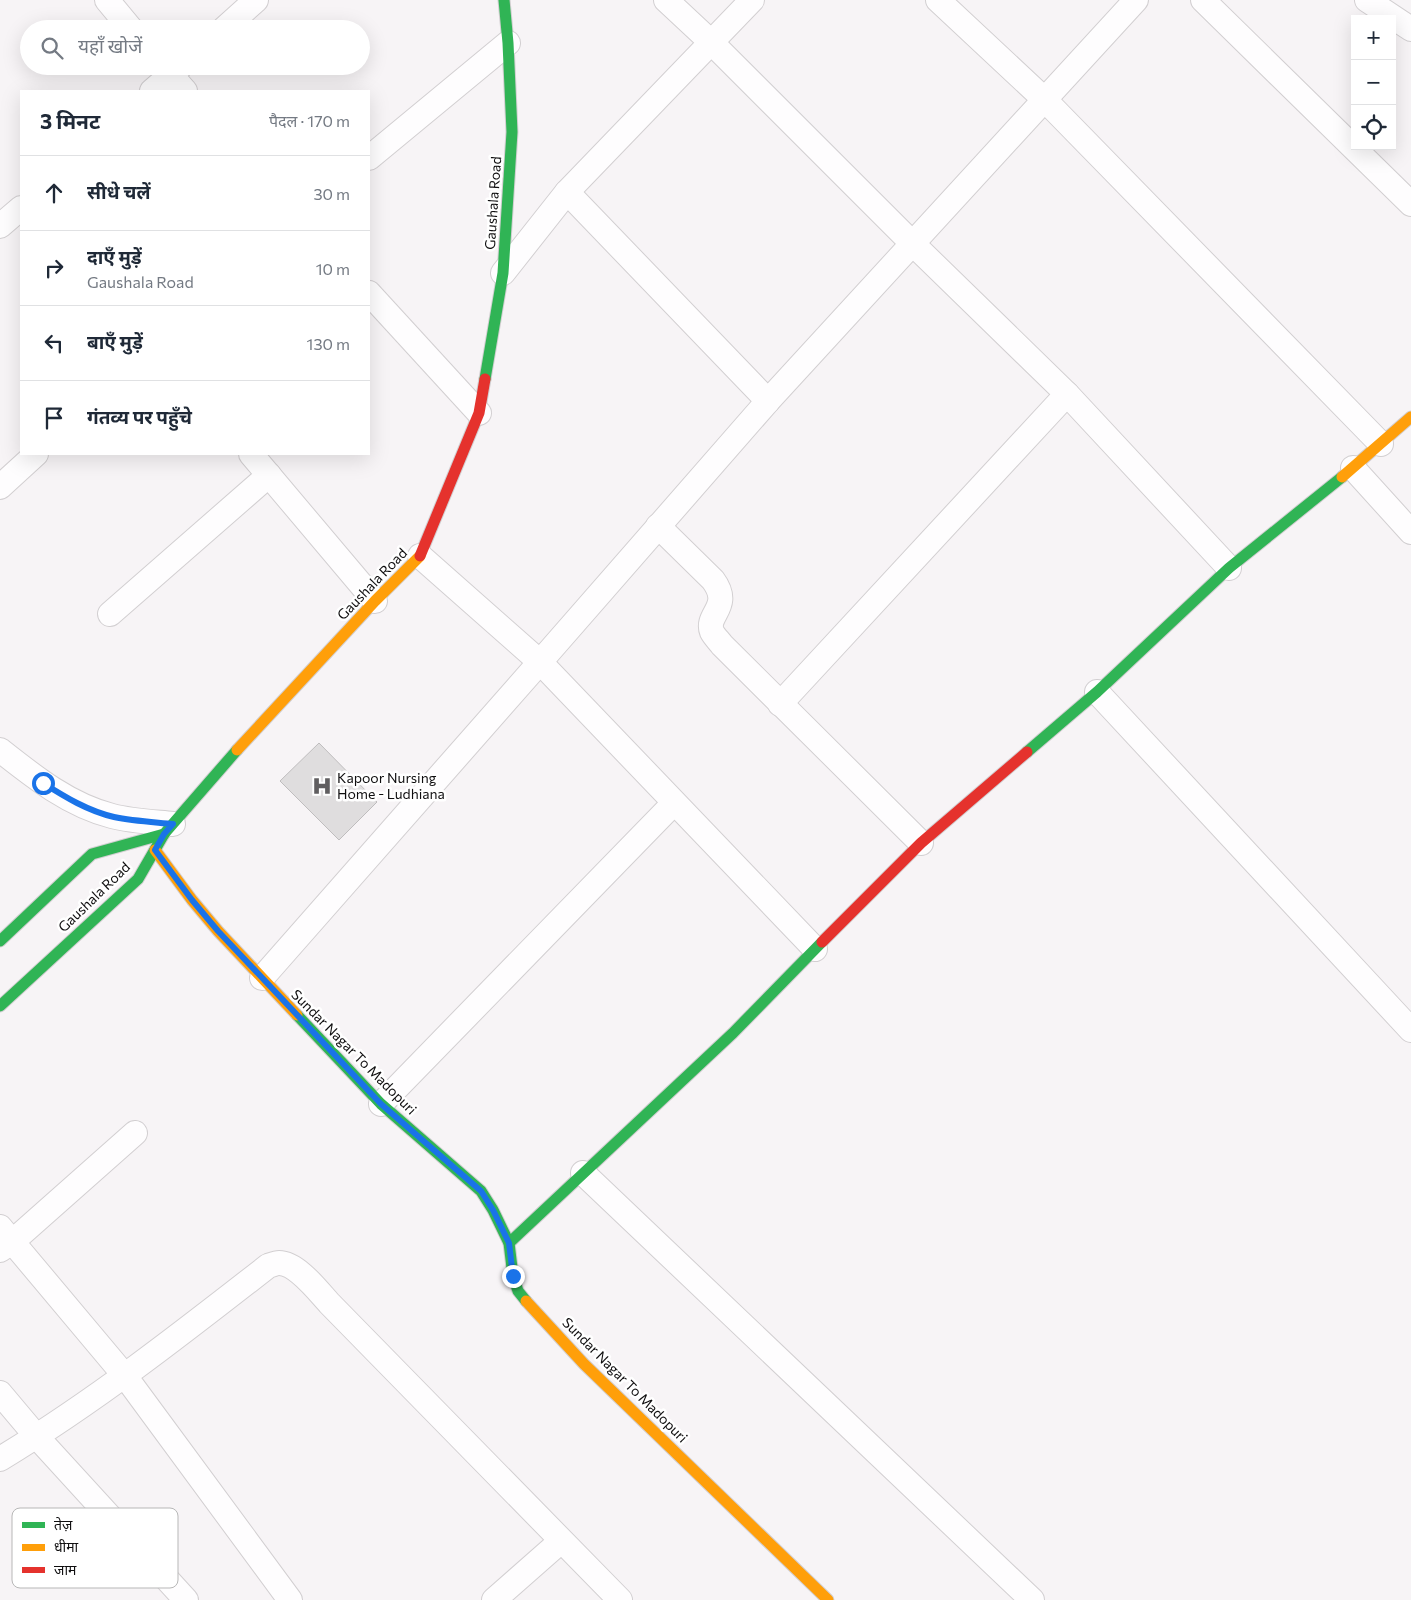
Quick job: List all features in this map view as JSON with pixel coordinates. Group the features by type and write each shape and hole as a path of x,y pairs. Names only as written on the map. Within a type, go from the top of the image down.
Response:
{"street":[{"path":"107,0 124,20"},
{"path":"234,20 256,0"},
{"path":"666,0 711,42 912,243 1067,394 1229,568"},
{"path":"503,273 567,192 752,0"},
{"path":"938,0 1045,100 1381,444"},
{"path":"262,978 768,401 1136,0"},
{"path":"1204,0 1411,204"},
{"name":"Gaushala Road","path":"1,1005 138,879 168,829 240,747 375,601 420,556 479,413 503,273 512,132 508,43 509,2"},
{"path":"1373,2 1411,29"},
{"path":"370,157 508,43"},
{"path":"153,90 175,75"},
{"path":"567,192 768,401"},
{"path":"0,226 20,209"},
{"path":"370,293 479,413"},
{"path":"780,704 1067,394"},
{"path":"509,1243 733,1033 921,843 1096,692 1229,568 1353,468 1411,417"},
{"path":"0,487 35,455"},
{"path":"252,455 375,601"},
{"path":"1353,468 1411,532"},
{"path":"110,614 269,475"},
{"path":"658,526 718,586 720,605 712,620 711,627 713,633 780,704 921,843"},
{"path":"420,556 540,662 815,949"},
{"path":"1096,692 1411,1030"},
{"path":"0,750 43,783 68,798 113,817 168,829"},
{"path":"381,1104 674,803"},
{"path":"2,936 92,854 168,829"},
{"name":"Sundar Nagar To Madopuri","path":"155,850 192,900 262,978 381,1104 481,1191 493,1210 509,1243 513,1276 518,1291 543,1320 584,1364 828,1600"},
{"path":"135,1133 4,1240 125,1376 290,1600"},
{"path":"583,1173 1032,1600"},
{"path":"0,1459 37,1437 125,1376 268,1266 279,1263 289,1265 302,1274 620,1600"},
{"path":"0,1393 102,1508"},
{"path":"494,1600 561,1541"},
{"path":"175,1588 186,1600"}],"building":[{"path":"319,743 377,802 339,840 280,781"}],"traffic: fast":[{"path":"485,379 503,273 512,132 504,0"},
{"path":"1027,752 1097,692 1229,568 1342,477"},
{"path":"0,1006 138,879 164,834 237,750"},
{"path":"0,941 92,854 164,834"},
{"path":"509,1243 733,1033 822,942"},
{"path":"297,1015 381,1104 481,1191 493,1210 509,1243 513,1276 518,1291 526,1301"}],"traffic: slow":[{"path":"1342,477 1411,417"},
{"path":"237,750 375,601 420,556"},
{"path":"155,850 218,931 297,1015"},
{"path":"526,1301 584,1364 828,1600"}],"traffic: jam":[{"path":"420,556 479,413 485,379"},
{"path":"822,942 921,843 1027,752"}],"place":[{"name":"Kapoor Nursing Home - Ludhiana","path":"322,786"}],"route":[{"path":"43,783 68,798 113,817 173,824 164,834 155,850 192,900 218,931 381,1104 481,1191 493,1210 509,1243 513,1276"}]}
